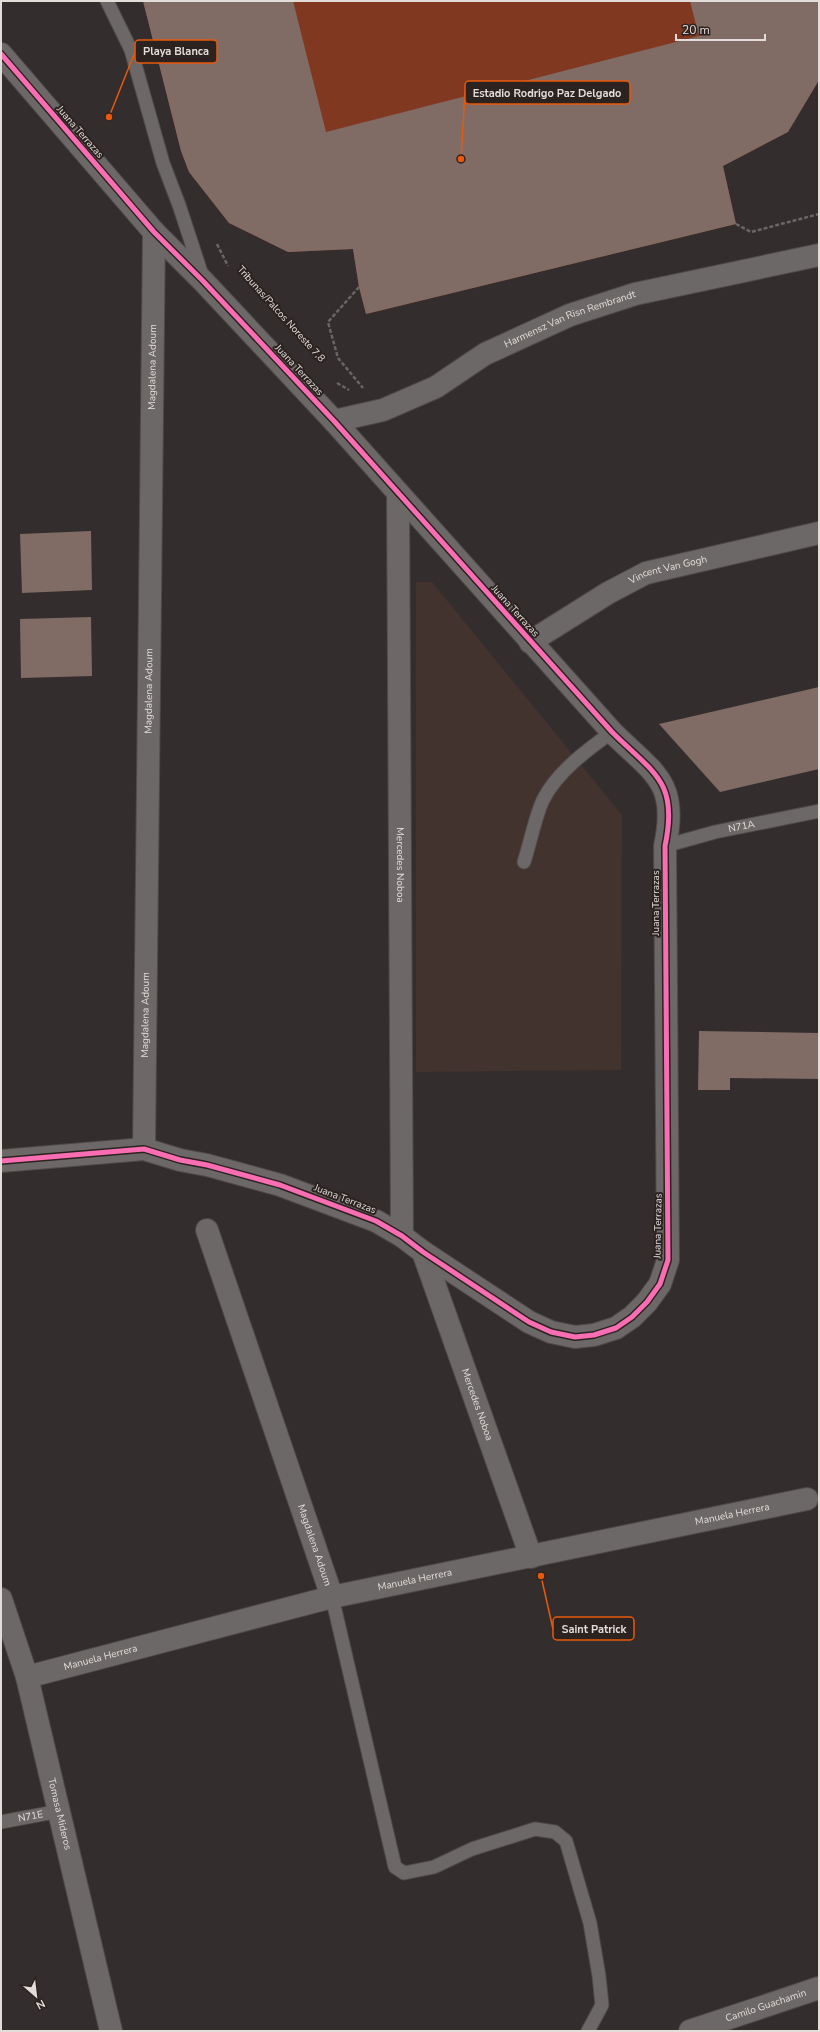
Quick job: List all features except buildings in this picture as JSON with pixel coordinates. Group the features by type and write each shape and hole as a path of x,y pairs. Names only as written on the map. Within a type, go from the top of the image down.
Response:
{"street":[{"name":"Juana Terrazas","path":"1,54 154,232 203,281 334,421 612,732 657,774 667,794 670,824 665,846 668,1260 660,1284 647,1302 632,1317 616,1328 594,1335 575,1337 551,1332 529,1322 423,1252 402,1236 376,1221 280,1185 144,1150 1,1160"},
{"name":"Magdalena Adoum","path":"144,1150 154,232"},
{"name":"Harmensz Van Risn Rembrandt","path":"334,421 383,410 436,387 485,354 570,315 635,294 819,255"},
{"name":"Mercedes Noboa","path":"398,493 402,1236"},
{"name":"Vincent Van Gogh","path":"530,642 608,593 646,573 819,533"},
{"name":"Magdalena Adoum","path":"206,1230 332,1597"},
{"name":"Mercedes Noboa","path":"423,1252 531,1557"},
{"name":"Manuela Herrera","path":"27,1677 332,1597 807,1499"},
{"name":"Tomasa Mideros","path":"1,1599 27,1677 111,2031"},
{"name":"Camilo Guachamin","path":"690,2031 819,1988"}],"lane":[{"path":"107,1 131,50 163,163 179,205 203,281"},
{"path":"524,862 543,801 559,777 585,752 612,732"},
{"name":"N71A","path":"665,846 715,832 819,811"},
{"name":"Magdalena Adoum","path":"332,1597 395,1867 404,1873 434,1867 472,1849 535,1829 555,1832 566,1842 590,1923 600,1976 602,2005 588,2031"},
{"name":"N71E","path":"1,1822 60,1811"}],"path":[{"path":"736,224 751,232 819,214"},
{"path":"359,287 328,322 338,358 383,410"}],"shaded area":[{"path":"143,1 819,1 819,80 788,132 723,166 736,224 366,314 359,287 353,249 288,252 229,223 189,172 181,151"},
{"path":"416,582 432,582 622,815 621,1070 416,1072"}],"cycle path":[{"path":"1,54 154,232 203,281 334,421 612,732 640,758 659,780 665,792 668,807 668,824 665,846 668,1260 660,1284 647,1302 632,1317 616,1328 594,1335 575,1337 551,1332 529,1322 423,1252 402,1236 376,1221 280,1185 207,1165 180,1160 144,1149 1,1161"}],"place":[{"name":"Playa Blanca","path":"109,117"},
{"name":"Estadio Rodrigo Paz Delgado","path":"461,159"},
{"name":"Saint Patrick","path":"541,1576"}]}
